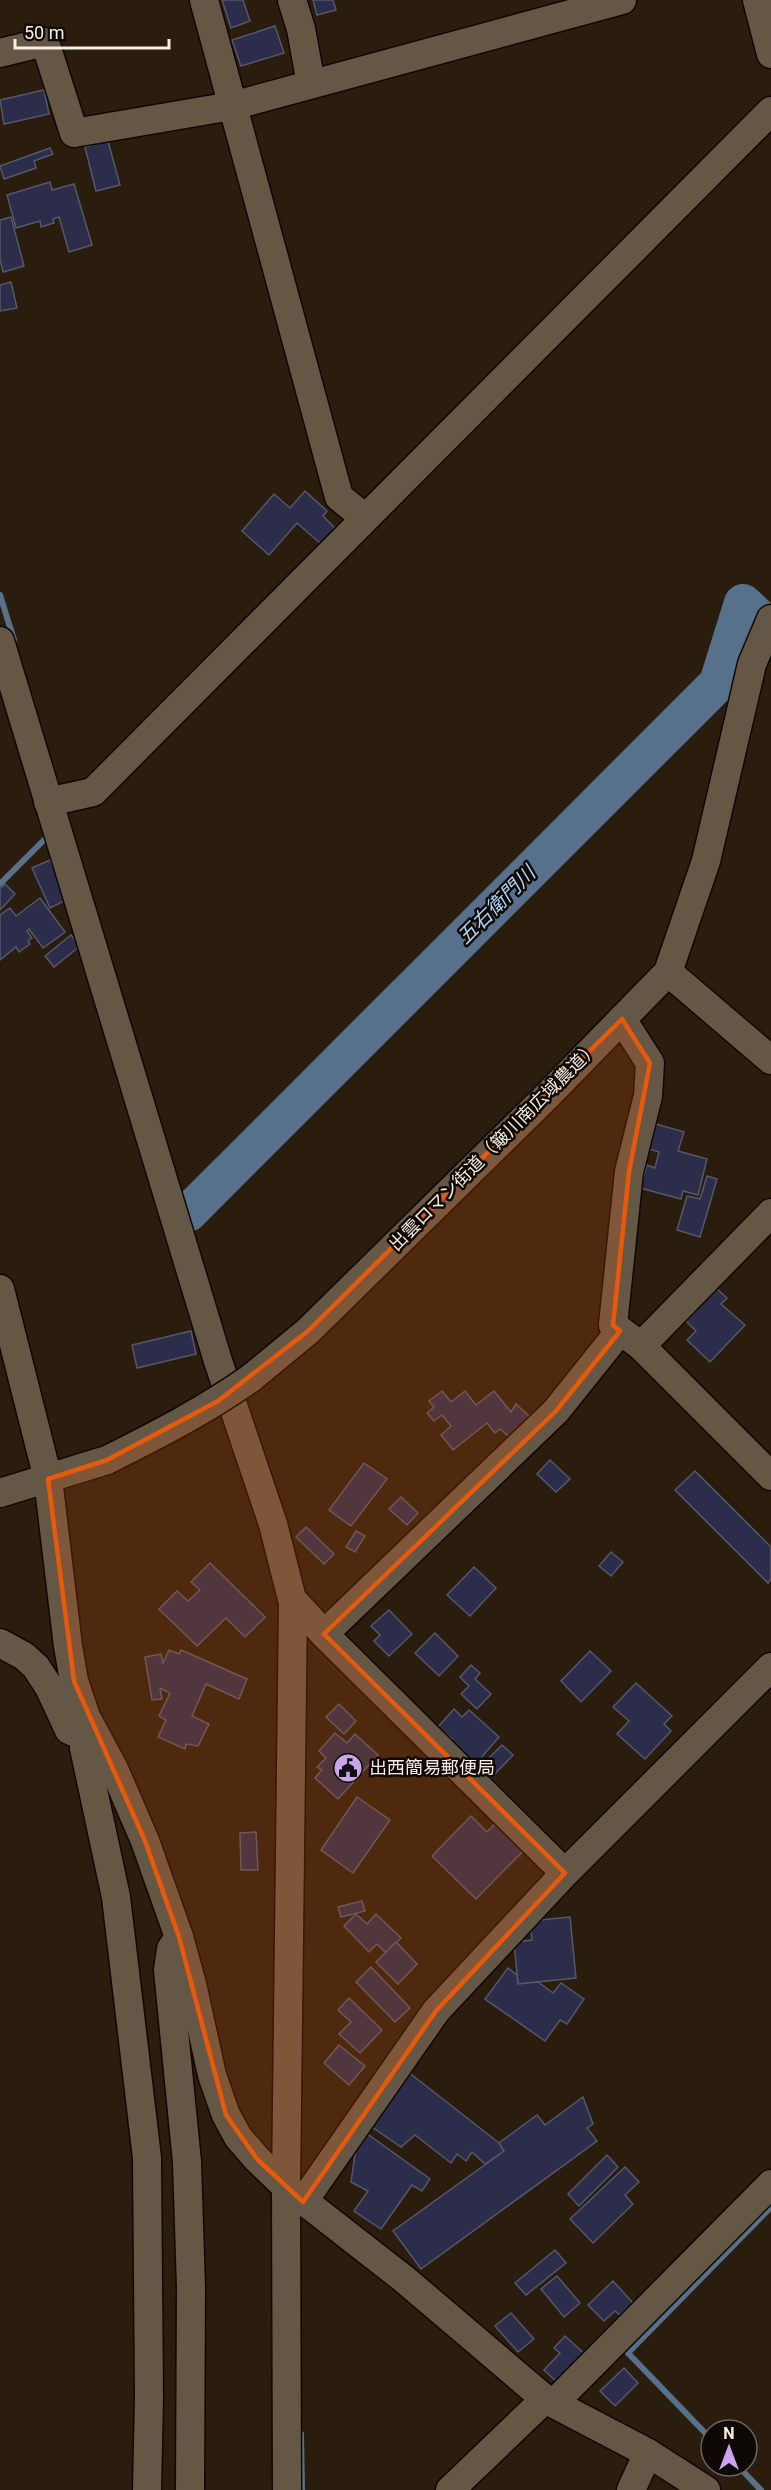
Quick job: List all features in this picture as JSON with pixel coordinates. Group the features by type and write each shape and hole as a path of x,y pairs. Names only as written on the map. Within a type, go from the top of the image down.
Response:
{"street":[{"path":"204,0 339,497 365,518"},
{"path":"292,0 301,29 311,84"},
{"path":"0,53 45,42 74,134 232,106 622,0"},
{"path":"757,0 771,54"},
{"path":"48,802 93,792 771,111"},
{"name":"出雲ロマン街道（簸川南広域農道）","path":"3,1492 107,1460 209,1407 252,1378 308,1331 549,1094 668,972 706,861 752,664 771,619"},
{"path":"0,641 218,1361 273,1524 293,1601 295,2194 287,2490"},
{"path":"668,972 771,1060"},
{"path":"622,1019 650,1063 648,1096 629,1172 613,1325 631,1338 771,1476"},
{"path":"324,1634 631,1338 771,1213"},
{"path":"0,1289 48,1479 74,1681 86,1722 123,1790 145,1841 179,1937 212,2075 226,2115 238,2137 256,2159 295,2194 404,2279 549,2401 648,2454 706,2490"},
{"path":"293,1601 565,1873"},
{"path":"0,1642 24,1656 36,1667 69,1730 78,1734 86,1722"},
{"path":"295,2194 436,2011 565,1873 769,1671"},
{"path":"86,1722 84,1748 116,1897 147,2158 149,2385 147,2490"},
{"path":"179,1937 171,1949 168,1970 187,2162 191,2288 190,2490"},
{"path":"450,2490 549,2401 771,2184"},
{"path":"631,2490 648,2454"}],"highlighted area":[{"path":"622,1019 650,1063 629,1172 613,1325 620,1331 556,1411 324,1634 565,1873 436,2011 303,2202 257,2159 226,2115 179,1937 145,1841 74,1681 48,1479 107,1460 218,1401 308,1331"}],"building":[{"path":"222,0 243,0 250,21 231,28"},
{"path":"313,0 333,0 336,10 317,15"},
{"path":"275,26 284,53 241,66 232,40"},
{"path":"44,90 49,114 4,124 0,100"},
{"path":"108,141 120,185 96,191 85,147"},
{"path":"50,148 53,154 34,161 36,168 4,179 0,166"},
{"path":"50,182 52,190 74,184 92,245 69,252 59,217 53,219 54,223 41,227 40,221 16,228 7,195"},
{"path":"11,217 24,266 3,272 0,259 0,220"},
{"path":"11,282 17,308 0,311 0,285"},
{"path":"305,491 327,511 323,516 335,528 321,544 297,523 269,555 242,531 274,494 290,508"},
{"path":"50,860 68,899 50,908 32,868"},
{"path":"5,884 15,894 0,910 0,889"},
{"path":"40,898 65,932 43,948 29,929 27,931 32,938 28,941 30,944 19,952 16,947 0,960 0,915 10,908 16,916"},
{"path":"71,935 80,946 54,967 45,956"},
{"path":"656,1124 684,1132 678,1151 707,1159 698,1195 683,1191 681,1199 640,1188 647,1165 655,1168 659,1152 649,1149"},
{"path":"707,1176 717,1179 700,1237 677,1230 687,1196 700,1199"},
{"path":"717,1289 727,1298 721,1304 745,1325 710,1362 687,1340 696,1331 686,1321"},
{"path":"191,1331 196,1354 137,1368 132,1345"},
{"path":"442,1391 451,1402 465,1391 476,1405 494,1391 511,1412 516,1404 530,1417 513,1440 500,1429 495,1433 487,1423 453,1450 441,1435 451,1426 442,1415 434,1421 427,1413 434,1407 429,1401"},
{"path":"550,1460 570,1479 556,1492 537,1474"},
{"path":"364,1463 387,1479 351,1526 329,1510"},
{"path":"695,1471 771,1547 771,1579 768,1583 675,1490"},
{"path":"401,1497 418,1513 407,1525 389,1509"},
{"path":"306,1527 334,1554 324,1564 296,1537"},
{"path":"356,1531 365,1536 355,1552 346,1547"},
{"path":"611,1552 623,1562 611,1576 599,1566"},
{"path":"210,1563 265,1617 245,1637 226,1618 197,1646 159,1609 177,1591 188,1601 200,1590 191,1582"},
{"path":"474,1567 496,1588 470,1616 447,1595"},
{"path":"389,1610 412,1634 389,1656 374,1641 380,1635 371,1626"},
{"path":"435,1633 458,1656 439,1676 415,1653"},
{"path":"169,1650 179,1654 181,1650 247,1679 239,1699 206,1684 192,1716 209,1724 198,1746 186,1744 185,1749 158,1737 166,1720 159,1716 170,1693 160,1688 162,1699 152,1700 145,1657 161,1654 163,1663"},
{"path":"590,1651 611,1671 581,1702 561,1681"},
{"path":"471,1665 480,1673 475,1679 491,1694 477,1709 461,1694 469,1686 460,1677"},
{"path":"636,1683 672,1716 664,1724 671,1731 645,1759 617,1734 629,1721 613,1707"},
{"path":"339,1704 356,1721 344,1734 326,1717"},
{"path":"454,1709 462,1717 469,1710 499,1737 474,1766 448,1743 452,1739 438,1727"},
{"path":"335,1733 347,1743 355,1734 378,1755 338,1799 315,1778 322,1770 317,1767 326,1758 319,1751"},
{"path":"502,1745 513,1755 490,1779 479,1768"},
{"path":"357,1797 390,1820 353,1873 321,1850"},
{"path":"471,1816 487,1832 496,1823 524,1850 476,1899 432,1856"},
{"path":"256,1832 258,1870 241,1870 240,1833"},
{"path":"362,1901 365,1911 341,1917 338,1907"},
{"path":"356,1914 367,1924 376,1914 401,1938 386,1953 377,1944 369,1952 344,1926"},
{"path":"570,1917 576,1978 518,1984 514,1942 532,1940 530,1921"},
{"path":"396,1942 417,1964 398,1984 376,1962"},
{"path":"371,1967 410,2008 395,2022 356,1982"},
{"path":"508,1968 517,1975 518,1984 538,1982 553,1993 561,1983 584,1999 567,2024 560,2020 545,2041 485,1999"},
{"path":"349,1998 382,2030 360,2053 339,2034 351,2022 338,2010"},
{"path":"339,2045 365,2066 349,2085 324,2063"},
{"path":"407,2071 499,2143 504,2151 485,2164 472,2152 466,2161 457,2154 451,2163 415,2135 401,2147 372,2127"},
{"path":"583,2097 593,2124 587,2128 597,2141 421,2269 393,2231 504,2151 499,2143 537,2115 545,2125"},
{"path":"366,2133 430,2179 422,2191 412,2185 381,2229 354,2211 368,2191 351,2182 356,2148"},
{"path":"607,2155 618,2167 579,2206 568,2194"},
{"path":"625,2167 639,2182 625,2195 633,2204 593,2243 570,2219"},
{"path":"555,2250 566,2263 526,2295 515,2283"},
{"path":"557,2276 580,2303 564,2317 541,2289"},
{"path":"613,2281 633,2303 620,2315 615,2311 604,2321 588,2305"},
{"path":"511,2313 534,2339 518,2352 495,2326"},
{"path":"565,2336 587,2356 560,2385 544,2370 560,2353 554,2348"},
{"path":"624,2368 638,2383 615,2406 600,2391"}],"waterway":[{"path":"0,595 14,640"},
{"name":"五右衛門川","path":"188,1213 718,683 743,603 771,629"},
{"path":"0,884 50,834"},
{"path":"699,2427 628,2353 771,2207"},
{"path":"301,2434 302,2490"},
{"path":"750,2478 761,2490"}],"place":[{"name":"出西簡易郵便局","path":"348,1768"}]}
